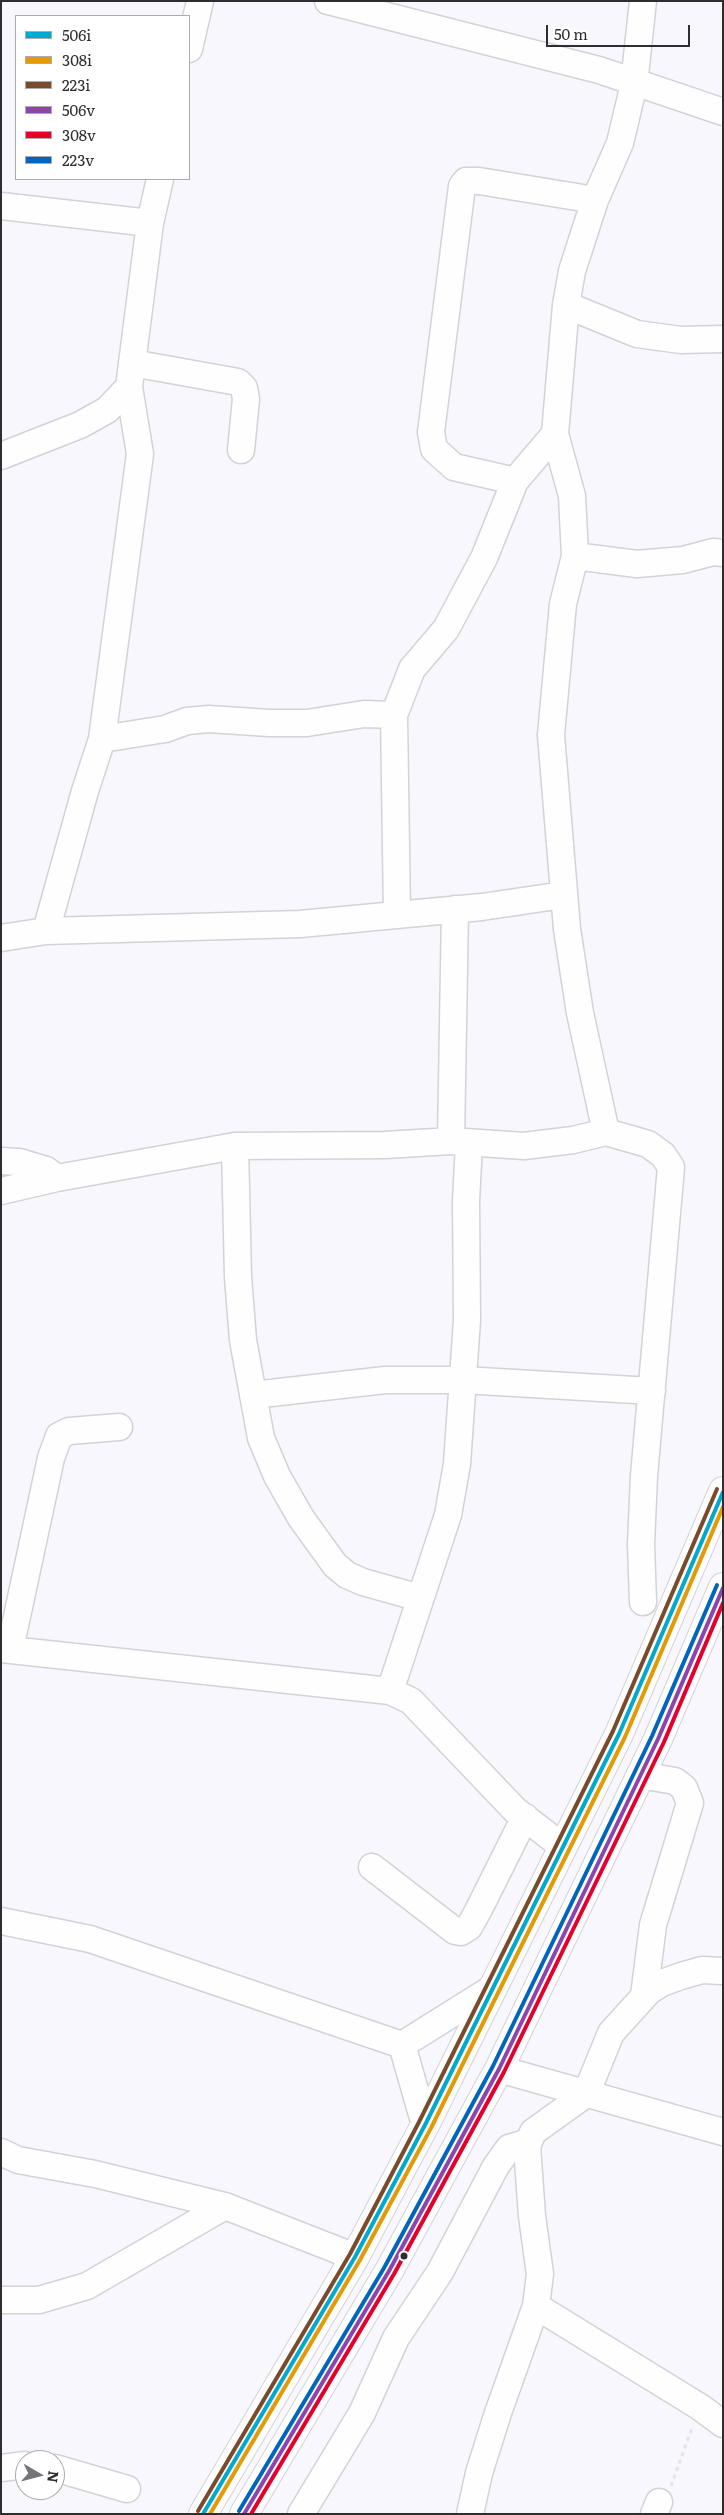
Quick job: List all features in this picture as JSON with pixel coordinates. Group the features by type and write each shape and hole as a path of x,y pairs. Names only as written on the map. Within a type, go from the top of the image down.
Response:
{"main road":[{"path":"204,2514 355,2257 426,2125 562,1846 619,1734 723,1491"},
{"path":"244,2514 389,2270 499,2069 640,1775 723,1587"}],"street":[{"path":"190,45 200,1"},
{"path":"328,1 599,70 634,84 723,112"},
{"path":"606,1132 580,1014 563,895 552,736 563,604 576,556 572,496 555,434 566,305 572,271 595,200 620,143 634,84 643,1"},
{"path":"46,931 85,791 102,739 140,454 131,375 150,223 160,180"},
{"path":"516,480 454,468 434,449 431,432 462,186 466,181 479,181 595,200"},
{"path":"1,206 150,223"},
{"path":"566,305 637,334 681,340 723,339"},
{"path":"131,375 238,382 244,388 246,399 241,450"},
{"path":"1,456 80,426 107,410 131,375"},
{"path":"397,914 394,715 412,669 446,629 484,558 516,480 555,434"},
{"path":"576,556 637,564 683,560 713,552 723,553"},
{"path":"102,739 165,729 187,721 209,719 269,723 307,723 364,714 394,715"},
{"path":"1,938 46,931 300,924 455,910 563,895"},
{"path":"390,1691 448,1515 457,1464 467,1320 466,1201 460,1142 455,910"},
{"path":"1,1191 57,1178 235,1146 385,1145 460,1142 524,1146 572,1140 606,1132 648,1144 663,1155 671,1167 644,1476 641,1544 643,1602"},
{"path":"235,1146 238,1278 243,1340 261,1438 277,1476 301,1518 335,1565 348,1575 363,1582 420,1598"},
{"path":"1,1161 19,1162 46,1170 57,1178"},
{"path":"253,1394 385,1380 463,1380 652,1391"},
{"path":"120,1427 69,1430 60,1436 51,1458 6,1649 220,1674 390,1691 411,1701 524,1817 562,1846"},
{"path":"640,1775 675,1781 684,1788 690,1803 653,1925 644,1996"},
{"path":"372,1867 455,1931 461,1932 469,1927 478,1911 524,1817"},
{"path":"1,1921 90,1939 402,2045"},
{"path":"470,2514 479,2473 498,2413 536,2306 540,2274 532,2216 528,2142 532,2132 586,2094 611,2033 644,1996 662,1983 681,1976 702,1970 723,1971"},
{"path":"402,2045 493,1988"},
{"path":"402,2045 426,2125"},
{"path":"499,2069 723,2132"},
{"path":"301,2514 362,2413 396,2338 440,2272 496,2166 509,2148 528,2142"},
{"path":"1,2152 18,2160 95,2174 225,2206 355,2257"},
{"path":"1,2300 40,2300 87,2286 225,2206"},
{"path":"536,2306 700,2407 723,2424"},
{"path":"1,2468 15,2466"},
{"path":"65,2471 127,2489"}],"path":[{"path":"656,2508 668,2494 700,2407"}],"transit line":[{"name":"223i","path":"198,2511 350,2254 419,2122 613,1731 717,1489"},
{"name":"506i","path":"203,2514 355,2257 425,2125 619,1734 723,1492"},
{"name":"308i","path":"210,2514 360,2260 431,2128 625,1737 723,1507"},
{"name":"223v","path":"239,2511 384,2268 493,2066 652,1736 717,1585"},
{"name":"506v","path":"244,2514 389,2271 499,2069 658,1739 723,1588"},
{"name":"308v","path":"251,2514 394,2274 504,2072 664,1742 723,1603"}]}
